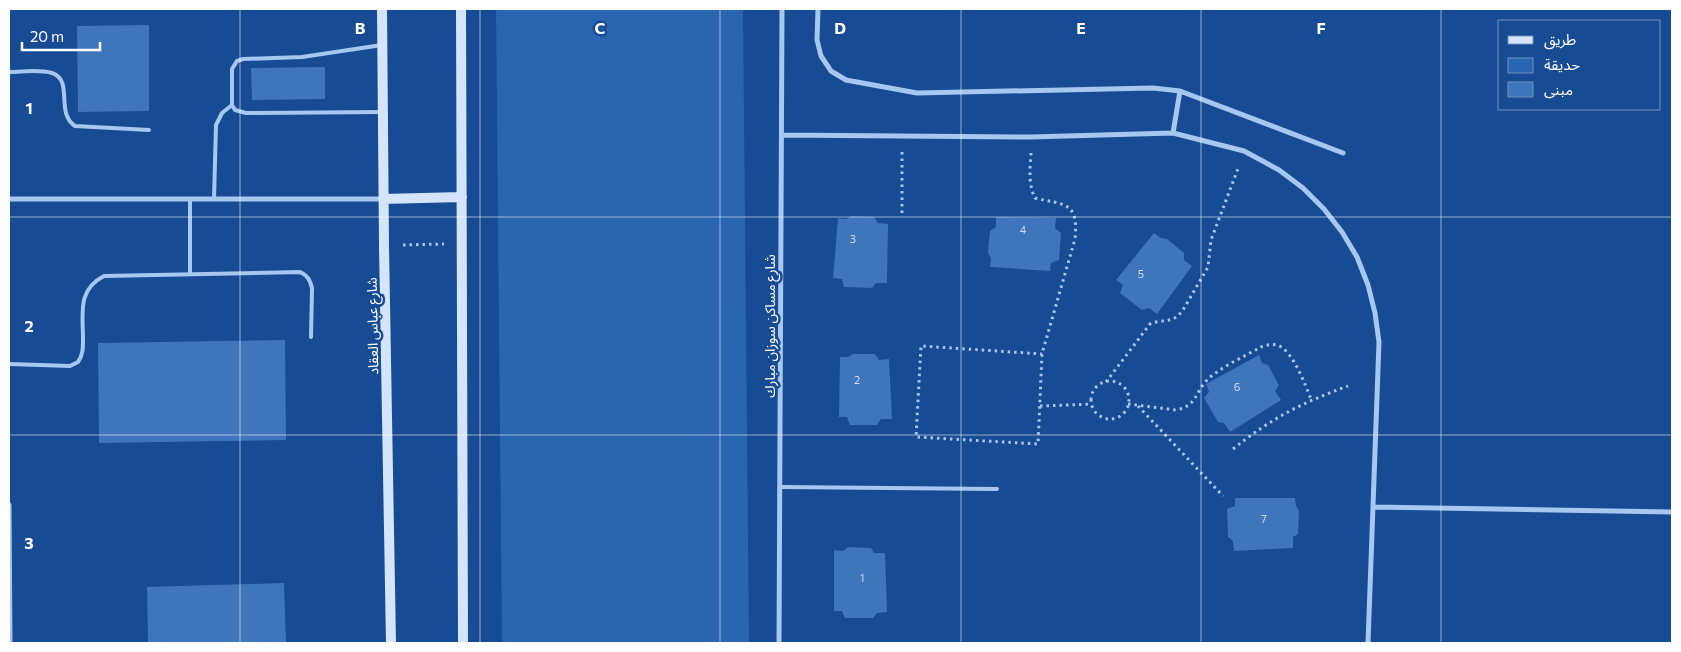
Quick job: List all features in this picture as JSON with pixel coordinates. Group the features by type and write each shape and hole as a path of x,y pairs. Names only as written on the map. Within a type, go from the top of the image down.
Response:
{"street":[{"name":"شارع عباس العقاد","path":"382,9 383,199 391,643"},
{"path":"461,9 463,643"},
{"name":"شارع مساكن سوزان مبارك","path":"779,643 782,9"},
{"path":"818,9 817,40 821,56 831,71 846,80 917,93 1153,88 1180,91 1343,153"},
{"path":"1174,133 1180,91"},
{"path":"782,135 1031,137 1174,133 1244,151 1279,170 1303,188 1324,209 1342,232 1356,257 1368,285 1375,313 1379,342 1368,643"},
{"path":"9,199 190,200 462,197"},
{"path":"9,505 10,643"},
{"path":"1373,507 1672,512"}],"lane":[{"path":"382,45 302,57 242,59 237,61 232,69 232,105 235,110 246,114 382,112"},
{"path":"9,72 47,72 55,74 60,78 63,84 66,117 75,126 149,130"},
{"path":"214,199 216,125 222,113 232,105"},
{"path":"190,200 190,274"},
{"path":"9,364 70,366 78,362 82,353 83,302 85,293 90,286 104,276 300,272 306,275 312,288 311,337"},
{"path":"780,487 997,490"}],"path":[{"path":"902,137 902,213"},
{"path":"1031,137 1030,180 1031,190 1035,198 1063,203 1075,217 1076,226 1075,238 1042,354 1038,444 916,437 921,346 1042,354"},
{"path":"1106,382 1114,382 1125,388 1128,394 1126,412 1121,416 1109,419 1098,415 1091,398 1097,387 1106,382 1150,324 1157,321 1172,321 1178,316 1201,280 1210,262 1211,240 1244,151"},
{"path":"384,246 462,244"},
{"path":"1128,404 1176,410 1182,409 1192,403 1201,386 1210,377 1269,344 1277,345 1284,349 1294,363 1311,399"},
{"path":"1233,449 1264,425 1311,399 1348,386"},
{"path":"1040,406 1092,404"},
{"path":"1138,405 1223,496"}],"green space":[{"path":"496,9 743,9 749,643 502,643"}],"building":[{"path":"149,25 149,111 78,112 77,26"},
{"path":"325,67 325,99 252,100 251,68"},
{"path":"852,216 874,217 878,223 888,224 887,283 876,283 872,288 844,287 842,279 833,278 838,218 846,219"},
{"path":"996,217 1056,218 1055,228 1061,233 1059,260 1051,263 1050,271 990,267 991,258 988,253 990,231 996,227"},
{"path":"1154,233 1161,238 1167,239 1184,253 1184,260 1192,266 1157,314 1149,308 1142,310 1120,293 1123,285 1116,280"},
{"path":"285,340 286,440 99,443 98,343"},
{"path":"853,354 875,354 879,360 889,359 892,419 881,419 877,425 850,425 847,417 839,417 840,357 848,357"},
{"path":"1259,355 1262,363 1268,365 1279,385 1275,391 1281,400 1230,432 1224,423 1218,422 1204,398 1209,392 1206,384"},
{"path":"1235,498 1295,498 1299,511 1298,534 1293,537 1293,548 1234,551 1233,541 1228,537 1227,509 1235,506"},
{"path":"848,547 871,548 874,553 885,553 887,612 877,613 873,618 845,618 842,611 834,611 834,550 843,551"},
{"path":"284,583 286,643 148,643 147,587"}]}
